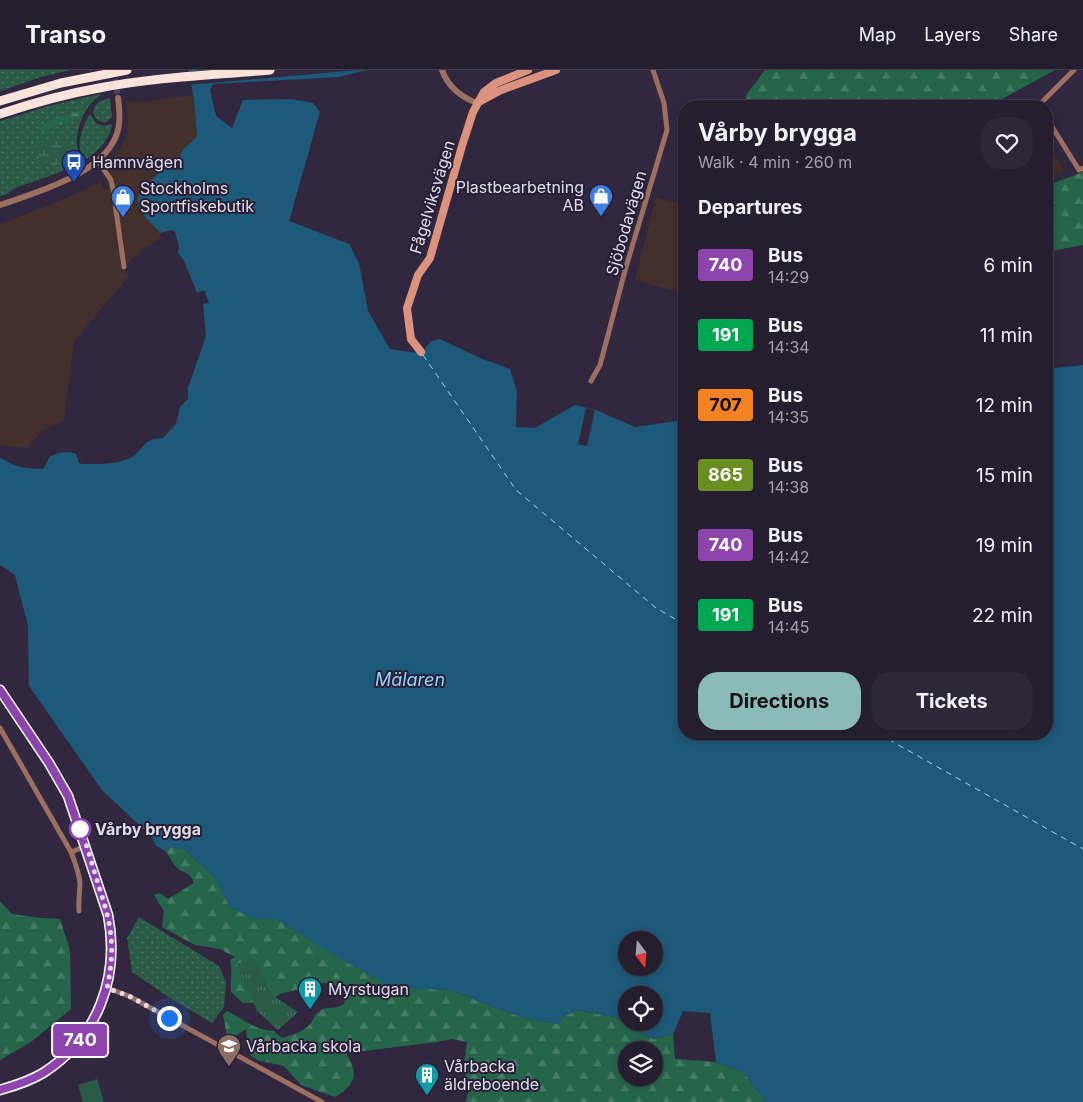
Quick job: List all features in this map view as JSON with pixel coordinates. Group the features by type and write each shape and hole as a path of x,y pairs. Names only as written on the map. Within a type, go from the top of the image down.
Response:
{"highway":[{"path":"0,101 60,82 127,70"},
{"path":"0,114 62,95 101,87 270,70"}],"main road":[{"name":"Fågelviksvägen","path":"421,352 411,339 407,308 418,275 430,258 462,146 477,103 484,92 496,83 528,70"},
{"path":"477,103 501,90 556,70"}],"street":[{"path":"442,70 446,80 455,90 477,103"},
{"name":"Sjöbodavägen","path":"591,381 600,365 626,266 667,130 664,103 653,70"},
{"path":"1045,100 1074,70"},
{"path":"0,205 60,182 98,161 109,149 116,137 120,118 118,98"},
{"path":"1053,128 1079,170 1083,168"},
{"path":"98,161 110,180 113,189 124,267"},
{"path":"0,690 68,796 108,915 112,935 111,962 107,988 100,1007 80,1040 43,1073 0,1090"},
{"path":"0,728 77,865 80,881 79,911"},
{"path":"71,852 86,846"},
{"path":"107,988 129,996 322,1102"}],"shaded area":[{"path":"193,95 197,135 181,153 180,157 164,172 143,214 161,234 160,238 121,267 128,277 74,341 64,420 43,430 27,448 0,445 0,224 57,202 101,182 104,190 108,189 105,178 111,173 110,163 122,145 127,133 126,101 144,102"},
{"path":"1053,151 1064,171 1053,176"},
{"path":"656,197 678,203 678,292 635,280"}],"green space":[{"path":"0,70 70,70 41,77 0,91"},
{"path":"765,70 1055,70 1000,100 746,100 747,94"},
{"path":"101,95 91,104 80,123 77,136 78,162 58,173 15,188 7,194 0,196 0,121 49,106"},
{"path":"110,98 112,117 107,122 97,119 94,116 95,107 103,100"},
{"path":"83,111 83,114 76,119 43,131 39,129 41,125"},
{"path":"90,114 97,124 104,126 111,124 112,126 102,146 85,160 80,149 80,137"},
{"path":"67,138 70,140 73,153 66,164 54,169 41,164 35,146 38,143"},
{"path":"1083,172 1083,245 1053,251 1053,183"},
{"path":"172,847 186,850 216,879 230,907 255,918 277,919 393,987 449,990 524,1018 559,1024 562,1017 577,1010 615,1017 618,1019 618,1031 636,1031 653,1039 673,1034 675,1059 716,1062 743,1072 766,1102 466,1102 468,1093 464,1064 467,1042 452,1039 347,1053 354,1073 352,1082 335,1097 301,1085 284,1066 257,1060 251,1056 248,1050 246,1029 234,1037 227,1036 223,1015 227,1011 255,1027 274,1031 282,1038 305,1028 321,1010 344,1004 343,990 330,983 323,983 280,994 268,1002 243,1003 231,992 230,960 235,957 220,949 195,945 162,927 164,911 154,895 160,893 168,899 194,883 188,874 176,867 164,850"},
{"path":"0,901 12,914 60,919 70,950 71,1009 31,1042 0,1060"},
{"path":"139,917 219,966 226,982 224,1007 212,1023 132,972 127,938"},
{"path":"253,958 274,996 298,1012 278,1030 257,1011 237,964"},
{"path":"97,1079 104,1102 83,1102 78,1085"}],"water":[{"name":"Mälaren","path":"188,70 367,70 338,77 213,84 210,90 216,116 232,128 243,100 291,99 313,103 320,112 289,221 349,244 359,263 368,311 390,349 417,353 424,350 431,341 440,339 480,358 510,369 517,392 516,427 535,428 575,405 596,410 635,427 678,421 678,740 1053,740 1053,368 1083,365 1083,1102 766,1102 743,1072 716,1062 710,1013 683,1011 673,1034 653,1039 636,1031 663,1031 663,986 618,986 618,1019 578,1010 562,1017 559,1024 524,1018 449,990 393,988 325,950 277,919 255,919 230,907 216,879 186,850 172,847 164,850 156,846 152,837 102,790 29,686 28,626 15,575 0,565 0,458 17,466 40,469 45,467 51,456 62,453 76,454 79,463 83,464 119,462 135,455 150,440 163,438 176,424 180,407 188,399 188,388 206,336 203,304 209,303 204,290 197,293 184,261 178,253 179,246 175,232 171,230 160,233 143,214 138,201 142,189 147,183 178,159 197,135 193,93"}],"pier":[{"path":"208,70 358,70 188,85 185,72"},
{"path":"586,408 595,410 587,446 578,444"}],"ferry route":[{"path":"423,355 516,490 656,608 678,621"},
{"path":"890,740 1083,849"}],"tunnel":[{"path":"114,70 118,98"}],"bus line":[{"name":"740","path":"0,690 49,763 68,796 108,915 112,935 112,955 107,988 100,1007 80,1040 43,1073 0,1090"}],"place":[{"name":"Hamnvägen","path":"74,183"},
{"name":"Plastbearbetning AB","path":"601,217"},
{"name":"Stockholms Sportfiskebutik","path":"123,218"},
{"name":"Vårby brygga","path":"80,829"},
{"name":"Myrstugan","path":"310,1010"},
{"name":"Vårbacka skola","path":"229,1067"},
{"name":"Vårbacka äldreboende","path":"427,1096"}],"route":[{"path":"80,829 108,915 112,935 111,970 107,988 129,996 169,1018"}]}
